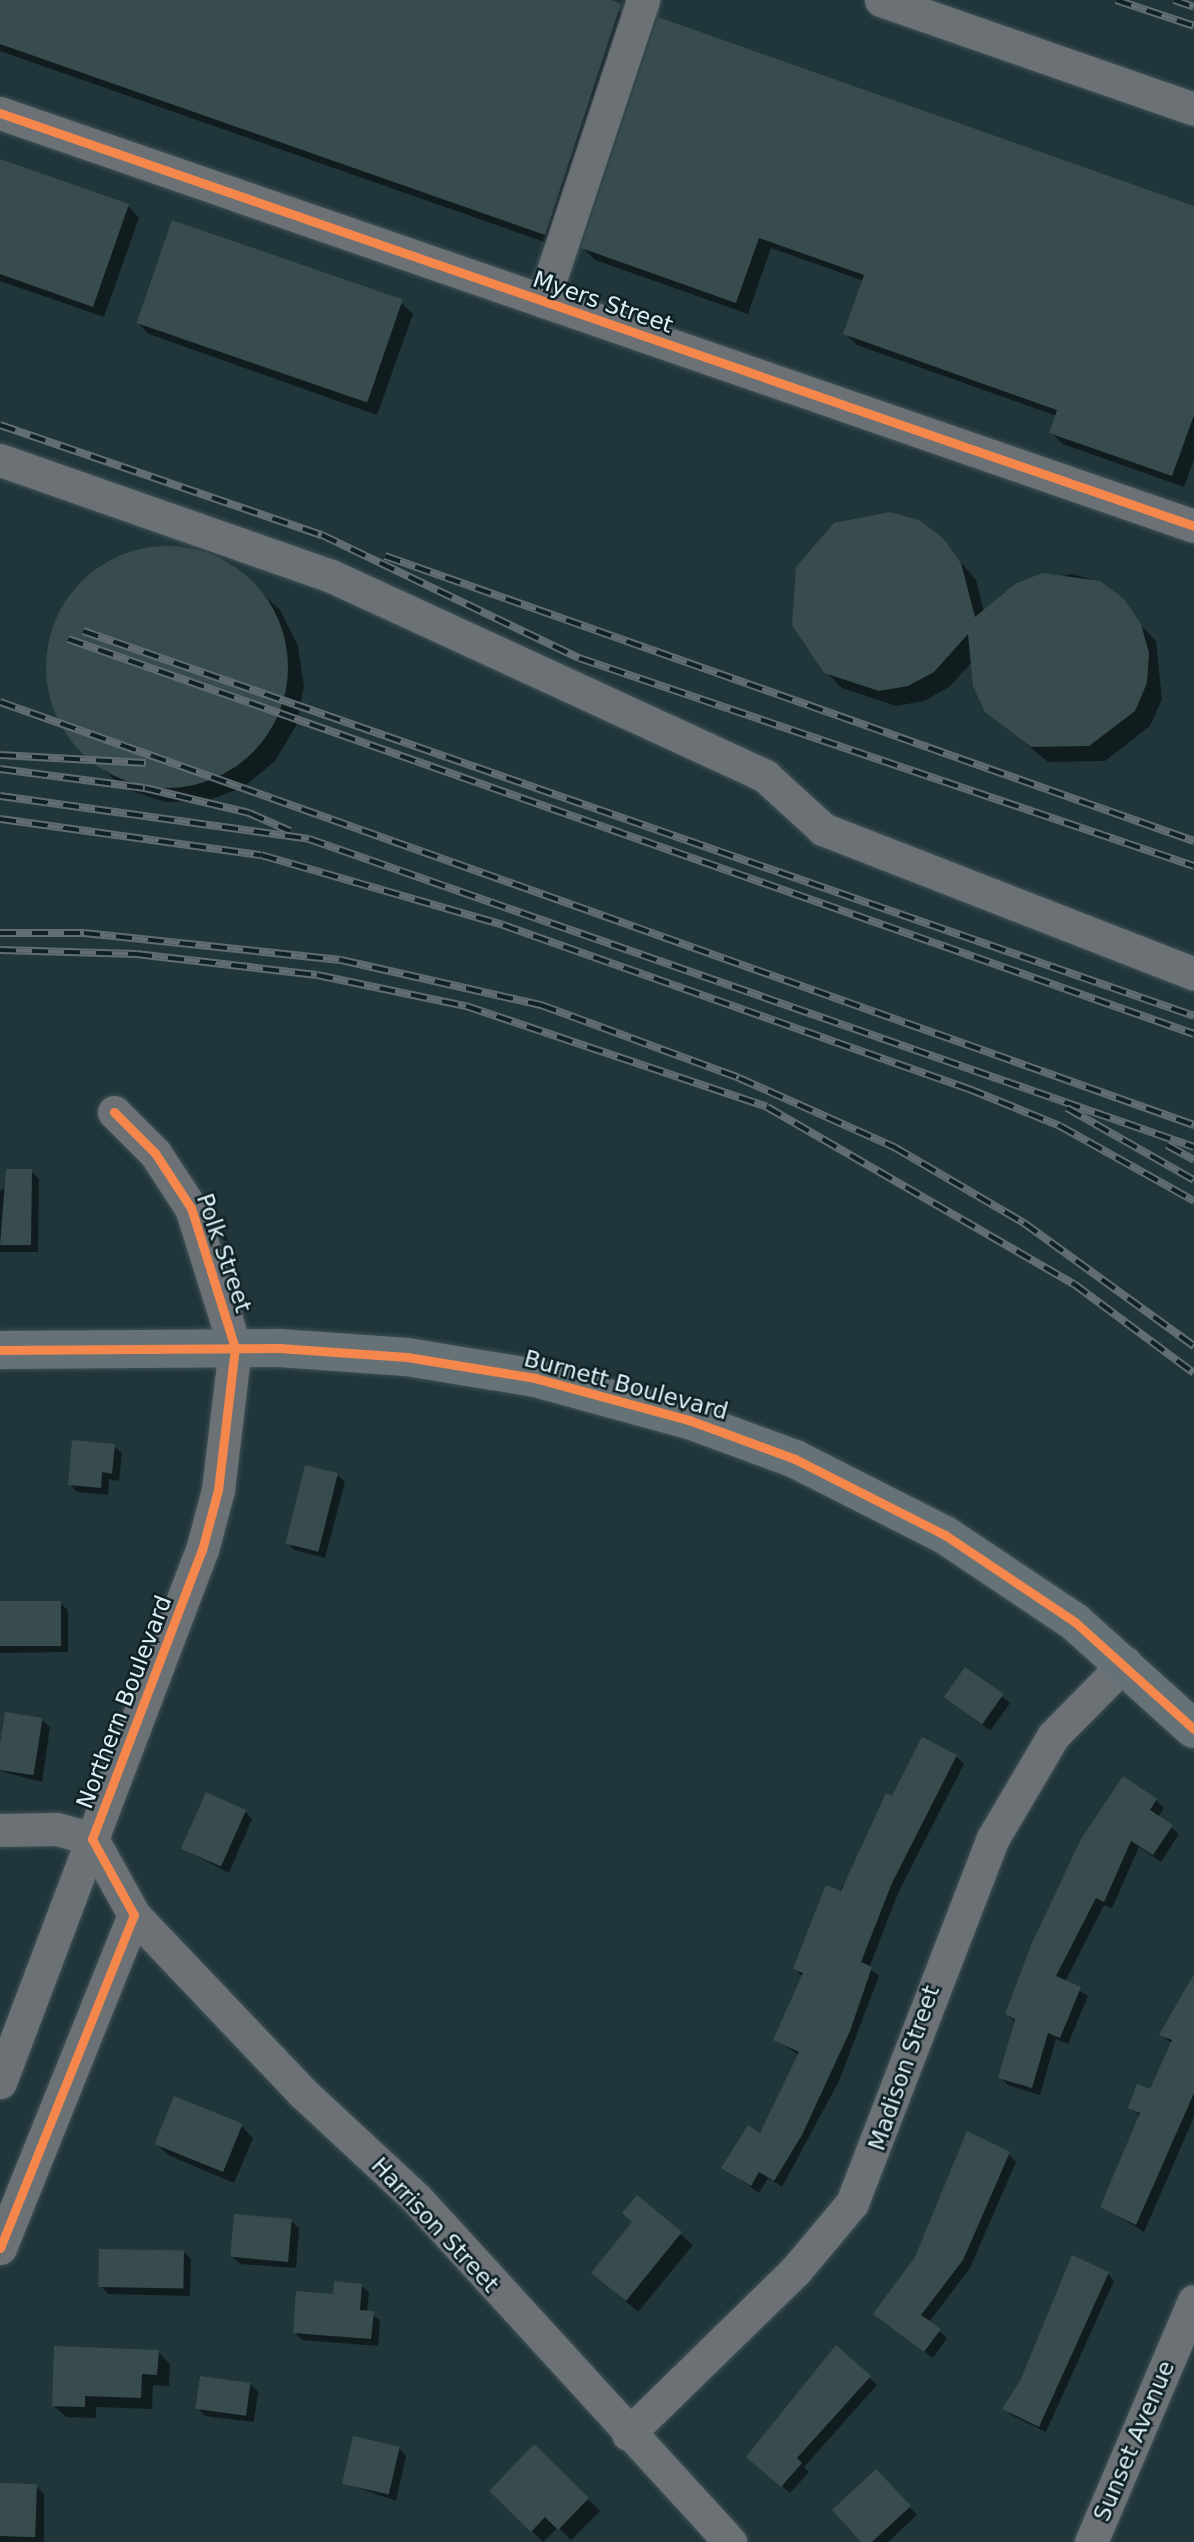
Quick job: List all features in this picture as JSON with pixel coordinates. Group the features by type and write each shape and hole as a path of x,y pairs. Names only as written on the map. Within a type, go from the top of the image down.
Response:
{"main road":[{"name":"Burnett Boulevard","path":"0,1350 235,1348 344,1351 488,1369 743,1438 945,1535 1033,1590 1125,1663 1194,1729"}],"street":[{"path":"543,301 643,0"},
{"path":"881,0 1194,109"},
{"name":"Myers Street","path":"0,113 1194,526"},
{"path":"0,460 331,576 765,776 823,829 1194,974"},
{"name":"Polk Street","path":"114,1112 155,1153 191,1208 235,1348"},
{"name":"Northern Boulevard","path":"0,2082 202,1550 218,1490 235,1348"},
{"name":"Madison Street","path":"628,2434 796,2270 852,2203 993,1838 1053,1737 1125,1663"},
{"path":"0,1830 57,1829 92,1839"},
{"name":"Northern Boulevard","path":"92,1839 134,1915"},
{"path":"0,2248 134,1915"},
{"name":"Harrison Street","path":"134,1915 303,2093 416,2198 628,2434 730,2542"},
{"name":"Sunset Avenue","path":"1091,2542 1194,2301"}],"building":[{"path":"0,0 611,0 621,4 545,235 0,44"},
{"path":"658,17 1194,206 1194,415 1172,476 1049,433 1057,410 843,334 864,275 759,238 736,303 581,248"},
{"path":"0,159 129,204 93,307 0,274"},
{"path":"172,220 403,299 367,403 137,323"},
{"path":"890,512 919,520 943,538 961,563 975,617 1015,584 1042,573 1100,581 1124,599 1141,624 1149,653 1147,683 1135,711 1089,746 1031,747 985,712 973,686 968,634 934,672 908,686 879,691 824,673 792,625 796,567 834,523"},
{"path":"167,546 213,555 244,574 260,590 283,632 288,667 279,713 260,744 244,760 202,783 167,788 121,779 90,760 74,744 51,702 46,667 55,621 74,590 90,574 132,551"},
{"path":"6,1169 32,1169 31,1245 0,1245"},
{"path":"72,1440 115,1444 112,1474 102,1472 101,1488 68,1485"},
{"path":"305,1465 338,1473 318,1552 285,1544"},
{"path":"0,1601 61,1601 61,1646 0,1646"},
{"path":"965,1667 1004,1694 982,1724 944,1697"},
{"path":"5,1712 43,1718 33,1775 0,1770 0,1744"},
{"path":"922,1737 957,1755 892,1883 861,1962 872,1967 850,2031 802,2135 774,2181 759,2172 751,2186 721,2168 748,2125 760,2133 799,2052 773,2040 803,1973 793,1969 826,1885 841,1891 886,1793 892,1796"},
{"path":"1123,1776 1157,1799 1150,1810 1173,1825 1153,1855 1131,1841 1104,1902 1096,1898 1056,1976 1081,1987 1060,2038 1048,2033 1032,2088 998,2078 1015,2019 1005,2014 1032,1943 1081,1839"},
{"path":"206,1792 246,1810 221,1867 181,1849"},
{"path":"1194,1974 1194,2093 1136,2225 1100,2207 1140,2113 1128,2108 1137,2084 1150,2089 1172,2040 1159,2035"},
{"path":"174,2096 243,2124 223,2172 155,2144"},
{"path":"967,2131 1010,2152 963,2260 921,2315 941,2329 924,2352 873,2314 915,2257"},
{"path":"637,2195 682,2232 626,2301 591,2273 632,2222 622,2213"},
{"path":"234,2214 292,2219 288,2262 230,2257"},
{"path":"99,2249 184,2250 183,2288 98,2287"},
{"path":"1072,2255 1109,2272 1039,2427 1002,2409 1020,2381"},
{"path":"334,2281 362,2284 360,2310 374,2311 371,2339 293,2333 296,2291 333,2294"},
{"path":"836,2345 871,2376 797,2458 802,2463 781,2487 746,2457"},
{"path":"54,2346 159,2350 157,2375 142,2374 141,2398 85,2396 85,2407 52,2406"},
{"path":"200,2376 251,2383 246,2416 195,2409"},
{"path":"353,2436 400,2447 389,2495 342,2484"},
{"path":"534,2444 589,2498 558,2530 545,2517 531,2532 489,2491"},
{"path":"876,2469 911,2506 872,2542 861,2542 832,2510"},
{"path":"0,2483 37,2484 35,2537 0,2536"}],"railway":[{"path":"1116,0 1194,26"},
{"path":"1174,0 1194,7"},
{"path":"0,425 322,535 579,658 1194,866"},
{"path":"385,556 1194,841"},
{"path":"83,631 1194,1016"},
{"path":"68,639 1194,1034"},
{"path":"0,702 1194,1125"},
{"path":"0,755 146,763"},
{"path":"0,769 145,788 249,813 290,831"},
{"path":"0,796 309,839 1194,1147"},
{"path":"0,819 261,855 503,925 969,1089 1060,1126 1194,1201"},
{"path":"0,933 84,933 341,960 541,1005 739,1078 894,1147 1024,1223 1194,1346"},
{"path":"0,950 136,954 317,975 466,1006 767,1107 1074,1284 1194,1373"},
{"path":"1067,1108 1194,1180"},
{"path":"1167,1145 1194,1160"}],"cycle path":[{"path":"0,113 1194,526"},
{"path":"0,2248 134,1915 92,1839 202,1550 218,1490 235,1348 191,1208 155,1153 114,1112"},
{"path":"0,1350 279,1348 407,1357 535,1378 689,1420 795,1459 945,1535 1075,1622 1194,1729"}]}
